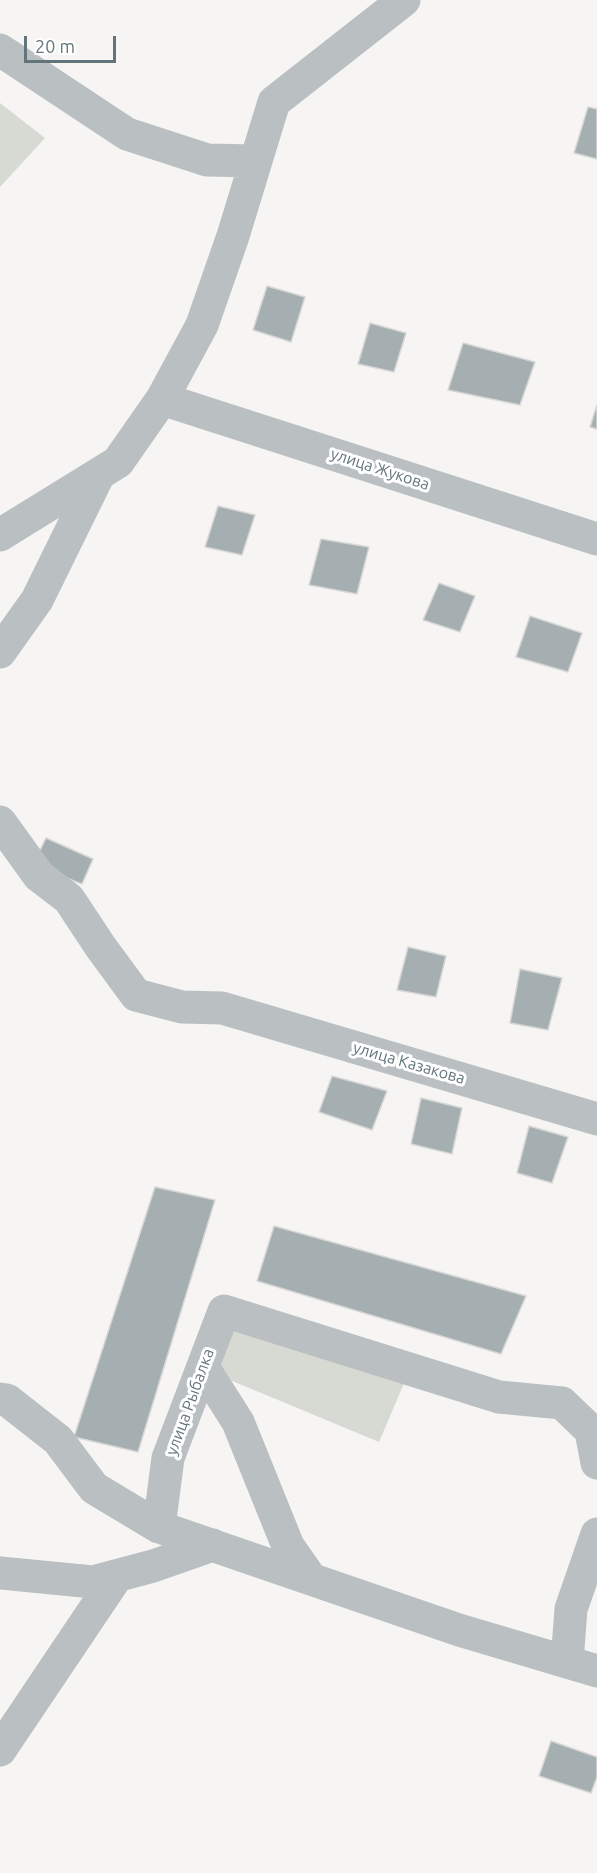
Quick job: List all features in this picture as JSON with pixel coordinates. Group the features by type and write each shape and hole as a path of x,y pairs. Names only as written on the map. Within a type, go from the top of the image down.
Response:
{"street":[{"path":"0,535 118,462 162,399 202,326 233,236 274,102 404,0"},
{"path":"0,50 127,134 207,160 256,161"},
{"name":"улица Жукова","path":"162,399 597,539"},
{"path":"0,652 37,600 98,475"},
{"name":"улица Казакова","path":"0,822 39,876 69,899 136,994 182,1007 222,1008 597,1119"},
{"name":"улица Рыбалка","path":"159,1527 168,1458 224,1311 499,1396 562,1403 591,1431 597,1463"},
{"path":"203,1367 238,1422 288,1546 311,1579"},
{"path":"0,1399 7,1400 58,1440 94,1488 159,1527 459,1630 582,1667 571,1609 597,1534"},
{"path":"0,1573 93,1582 153,1566 213,1545"},
{"path":"0,1750 117,1576"}],"shaded area":[{"path":"0,103 45,138 0,187"},
{"path":"234,1322 408,1374 379,1442 218,1375"}],"building":[{"path":"588,107 597,109 597,159 574,153"},
{"path":"267,286 305,297 291,342 253,330"},
{"path":"370,323 406,333 394,372 358,364"},
{"path":"463,343 535,362 520,405 448,390"},
{"path":"597,405 597,429 590,427"},
{"path":"218,506 255,515 242,555 205,547"},
{"path":"321,539 369,547 357,594 309,585"},
{"path":"439,583 475,596 460,632 423,620"},
{"path":"530,616 582,633 568,672 516,657"},
{"path":"46,838 93,859 82,884 33,865"},
{"path":"408,947 446,956 436,997 397,990"},
{"path":"520,969 562,978 548,1030 510,1023"},
{"path":"332,1076 387,1091 372,1130 319,1112"},
{"path":"421,1098 462,1108 452,1154 411,1144"},
{"path":"529,1126 568,1137 552,1183 517,1173"},
{"path":"155,1187 215,1200 138,1452 74,1437"},
{"path":"274,1226 526,1296 501,1354 257,1281"},
{"path":"551,1741 597,1757 597,1777 591,1793 539,1776"}]}
